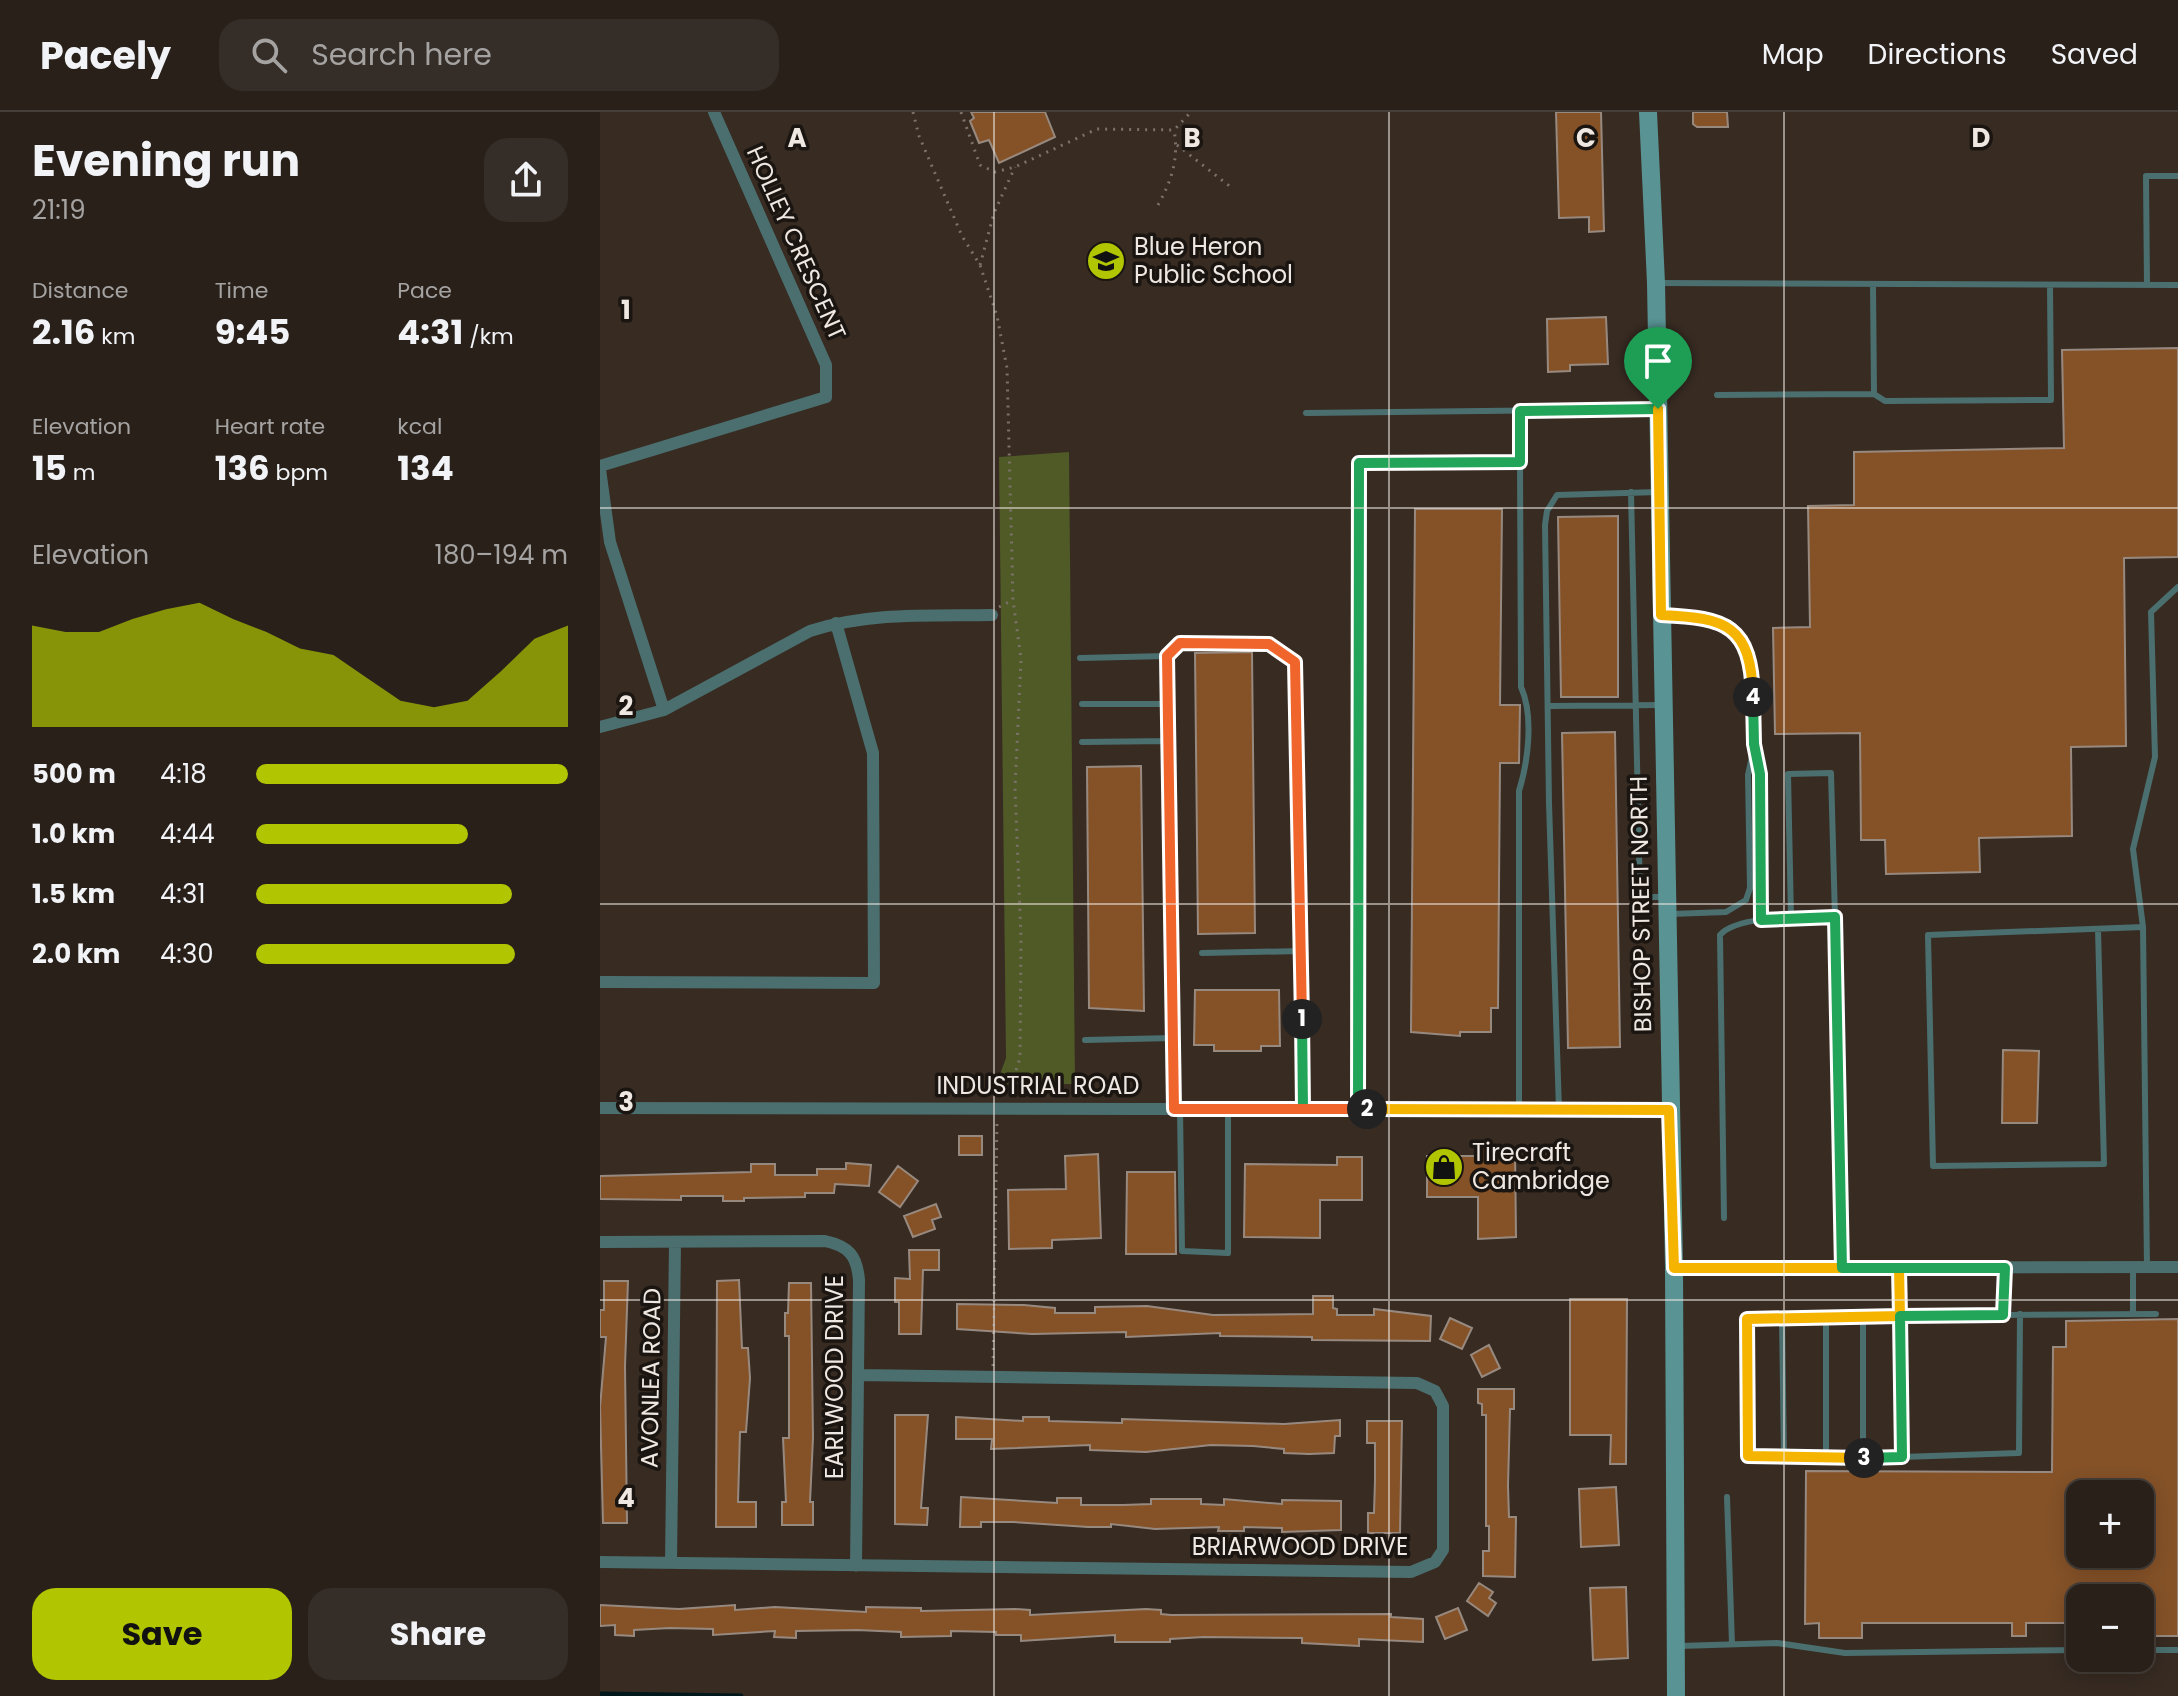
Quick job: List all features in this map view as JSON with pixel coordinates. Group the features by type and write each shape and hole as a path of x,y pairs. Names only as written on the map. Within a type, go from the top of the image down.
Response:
{"main road":[{"name":"BISHOP STREET NORTH","path":"1648,112 1656,283 1674,1268 1676,1696"}],"street":[{"name":"HOLLEY CRESCENT","path":"600,467 826,397 826,365 714,112"},
{"path":"600,467 610,542 664,710"},
{"path":"600,727 664,710 810,631 836,623 992,615"},
{"path":"600,982 874,983 873,753 836,623"},
{"name":"INDUSTRIAL ROAD","path":"600,1108 1669,1110"},
{"name":"EARLWOOD DRIVE","path":"600,1242 825,1241 851,1252 857,1263 859,1280 856,1566"},
{"name":"AVONLEA ROAD","path":"671,1563 675,1243"},
{"path":"1674,1268 2178,1267"},
{"name":"BRIARWOOD DRIVE","path":"600,1562 1411,1572 1435,1562 1443,1550 1443,1406 1435,1391 1417,1383 858,1375"}],"lane":[{"path":"2147,285 2146,176 2178,176"},
{"path":"1656,283 2178,285"},
{"path":"1717,395 1874,394 1885,401 2051,400 2050,285"},
{"path":"1873,286 1874,394"},
{"path":"1306,413 1658,409"},
{"path":"1519,1109 1519,791 1526,769 1526,699 1521,687 1520,411"},
{"path":"1358,1109 1359,463 1520,462"},
{"path":"1631,492 1640,897 1665,906 1726,912 1746,900 1750,888 1748,775 1754,744"},
{"path":"1559,1110 1549,803 1547,511 1557,495 1659,492"},
{"path":"2133,1314 2140,1267 2143,927 2133,849 2155,757 2151,612 2178,587"},
{"path":"1661,615 1721,622 1742,639 1752,676 1754,744 1760,774 1761,920"},
{"path":"1080,658 1167,656 1180,643 1269,644 1295,662 1303,1109"},
{"path":"1167,656 1173,1038 1182,1251 1228,1253 1228,1109"},
{"path":"1082,704 1168,704"},
{"path":"1549,706 1662,705"},
{"path":"1082,742 1169,741"},
{"path":"1791,918 1788,774 1831,773 1842,1268"},
{"path":"1724,1218 1720,935 1729,928 1761,920 1835,917"},
{"path":"2098,929 2104,1164 1933,1166 1928,935 2143,927"},
{"path":"1202,953 1301,951"},
{"path":"1085,1040 1173,1038"},
{"path":"1899,1268 1902,1457"},
{"path":"2003,1315 2005,1268"},
{"path":"2020,1314 2019,1453 1863,1458 1748,1456 1747,1319 2020,1314 2156,1314"},
{"path":"1863,1316 1863,1458"},
{"path":"1826,1317 1826,1457"},
{"path":"1782,1318 1784,1457"},
{"path":"1727,1497 1732,1644"},
{"path":"1675,1646 1777,1643 1832,1652 2066,1650"},
{"path":"2154,1650 2178,1650"}],"path":[{"path":"919,112 913,113 919,136 962,236 980,265 997,316 1007,368 1013,600 1021,659 1015,788 1021,938 1020,1058 1005,1093 997,1095"},
{"path":"961,112 980,165 995,172 1015,167 1097,129 1174,130 1191,112"},
{"path":"1158,205 1169,185 1177,145 1174,130"},
{"path":"1177,145 1232,188"},
{"path":"980,265 994,213 1015,167"},
{"path":"993,1378 997,1121"}],"green space":[{"path":"1069,452 1075,1084 996,1085 1006,1058 999,457"}],"building":[{"path":"971,112 1045,112 1055,137 999,163 989,140 979,143 970,121 974,118"},
{"path":"1556,112 1601,112 1604,231 1589,232 1589,217 1559,218"},
{"path":"1693,112 1727,112 1728,127 1697,127 1693,124"},
{"path":"1606,317 1608,364 1570,365 1570,371 1548,372 1547,319"},
{"path":"2178,348 2178,557 2124,558 2126,746 2071,747 2072,836 1979,838 1980,872 1886,874 1885,840 1861,840 1860,733 1775,734 1773,628 1810,627 1808,506 1854,505 1854,452 2064,448 2062,350"},
{"path":"1415,509 1502,509 1500,705 1520,705 1519,763 1500,763 1498,1008 1491,1008 1491,1032 1460,1032 1460,1036 1411,1032"},
{"path":"1618,516 1618,697 1561,697 1558,517"},
{"path":"1252,652 1255,933 1198,934 1195,653"},
{"path":"1615,732 1620,1047 1568,1048 1562,733"},
{"path":"1141,766 1144,1011 1089,1008 1087,767"},
{"path":"1195,990 1279,990 1280,1046 1261,1046 1261,1051 1214,1051 1214,1045 1194,1045"},
{"path":"2003,1050 2039,1051 2037,1123 2002,1123"},
{"path":"959,1136 982,1136 982,1155 959,1155"},
{"path":"1478,1147 1515,1148 1516,1237 1478,1239 1478,1197 1427,1197 1427,1156 1478,1156"},
{"path":"1098,1154 1101,1238 1052,1240 1052,1248 1009,1249 1008,1190 1066,1189 1065,1156"},
{"path":"1337,1157 1362,1157 1362,1200 1320,1200 1320,1238 1244,1237 1245,1164 1337,1165"},
{"path":"846,1163 871,1165 869,1186 835,1184 834,1193 744,1198 744,1201 723,1201 723,1196 681,1196 681,1200 600,1199 600,1176 751,1172 751,1164 775,1164 775,1175 817,1175 817,1169 846,1169"},
{"path":"898,1166 918,1181 900,1207 879,1192"},
{"path":"1127,1172 1175,1172 1176,1254 1126,1254"},
{"path":"936,1204 941,1217 932,1220 935,1229 913,1237 904,1216"},
{"path":"909,1250 939,1250 939,1270 923,1270 921,1334 899,1334 895,1278 910,1279"},
{"path":"739,1280 742,1348 748,1348 750,1378 746,1432 740,1432 738,1502 756,1502 756,1527 716,1527 717,1281"},
{"path":"604,1281 628,1281 625,1366 627,1523 603,1523 600,1407 606,1337 600,1337 600,1310 604,1310"},
{"path":"789,1283 811,1283 813,1438 810,1502 813,1502 813,1525 782,1525 782,1502 786,1502 783,1438 789,1438 789,1336 785,1336 785,1313 788,1313"},
{"path":"1313,1296 1333,1296 1333,1308 1337,1309 1337,1315 1374,1315 1374,1309 1431,1316 1430,1341 1312,1340 1312,1337 1220,1336 1220,1333 1126,1337 1126,1332 1032,1334 957,1329 957,1304 1024,1305 1055,1308 1055,1313 1095,1313 1095,1307 1147,1306 1213,1315 1313,1314"},
{"path":"1570,1299 1627,1299 1626,1464 1610,1464 1611,1435 1570,1435"},
{"path":"1450,1318 1472,1328 1462,1349 1440,1339"},
{"path":"2178,1319 2178,1636 2154,1636 2154,1584 2066,1584 2066,1623 2026,1623 2026,1636 2012,1636 2012,1623 1862,1623 1862,1638 1819,1638 1819,1623 1805,1624 1806,1471 2052,1472 2053,1347 2066,1347 2066,1321"},
{"path":"1489,1345 1500,1368 1482,1377 1471,1355"},
{"path":"1478,1389 1514,1389 1514,1409 1510,1409 1508,1486 1509,1517 1516,1517 1515,1577 1483,1576 1483,1551 1489,1551 1489,1526 1486,1526 1486,1415 1482,1415 1482,1404 1478,1403"},
{"path":"895,1415 928,1415 921,1508 928,1508 927,1525 895,1524"},
{"path":"956,1417 1023,1421 1023,1417 1049,1417 1049,1421 1122,1423 1122,1419 1284,1424 1340,1420 1340,1436 1335,1436 1334,1453 1309,1454 1284,1453 1284,1449 1253,1446 1211,1445 1146,1452 1090,1450 1090,1445 991,1449 992,1439 956,1439"},
{"path":"1367,1421 1402,1421 1400,1533 1368,1533 1368,1513 1374,1513 1375,1443 1367,1443"},
{"path":"1616,1487 1619,1545 1581,1547 1579,1489"},
{"path":"961,1497 1057,1503 1057,1498 1081,1498 1081,1505 1151,1504 1151,1499 1201,1499 1201,1504 1224,1505 1224,1499 1282,1504 1282,1500 1341,1501 1341,1530 1282,1532 1282,1528 1244,1527 1244,1531 1218,1531 1219,1527 1155,1529 1111,1524 1111,1527 1088,1527 1013,1522 981,1522 981,1527 960,1527"},
{"path":"1479,1583 1493,1592 1489,1598 1496,1603 1488,1616 1467,1601"},
{"path":"1626,1587 1628,1658 1593,1660 1590,1588"},
{"path":"600,1605 679,1609 735,1605 735,1610 775,1607 866,1612 866,1607 921,1608 921,1611 1015,1609 1030,1610 1030,1615 1146,1609 1161,1610 1161,1614 1171,1615 1391,1614 1391,1617 1423,1619 1423,1642 1359,1639 1359,1646 1302,1643 1302,1638 1204,1637 1170,1639 1170,1642 1115,1642 1115,1635 1021,1641 1021,1635 996,1635 996,1632 951,1631 951,1636 901,1637 901,1632 857,1630 796,1631 796,1638 774,1637 775,1631 713,1635 713,1629 670,1628 634,1630 634,1636 615,1635 615,1625 600,1626"},
{"path":"1458,1608 1467,1630 1445,1639 1436,1617"}],"waterway":[{"path":"600,1694 741,1696"}],"place":[{"name":"Blue Heron Public School","path":"1106,261"},
{"name":"Tirecraft Cambridge","path":"1444,1167"}],"route":[{"path":"1658,409 1520,411 1520,462 1359,463 1358,1109 1303,1109 1295,662 1269,644 1180,643 1167,656 1174,1109 1669,1110 1674,1268 1699,1268 1796,1268 1842,1268 1899,1268 1900,1316 1747,1319 1748,1456 1902,1457 1900,1316 2003,1315 2005,1268 1899,1268 1842,1268 1835,917 1761,920 1760,774 1754,744 1752,676 1748,654 1742,639 1721,622 1703,617 1661,615 1658,409"}]}
